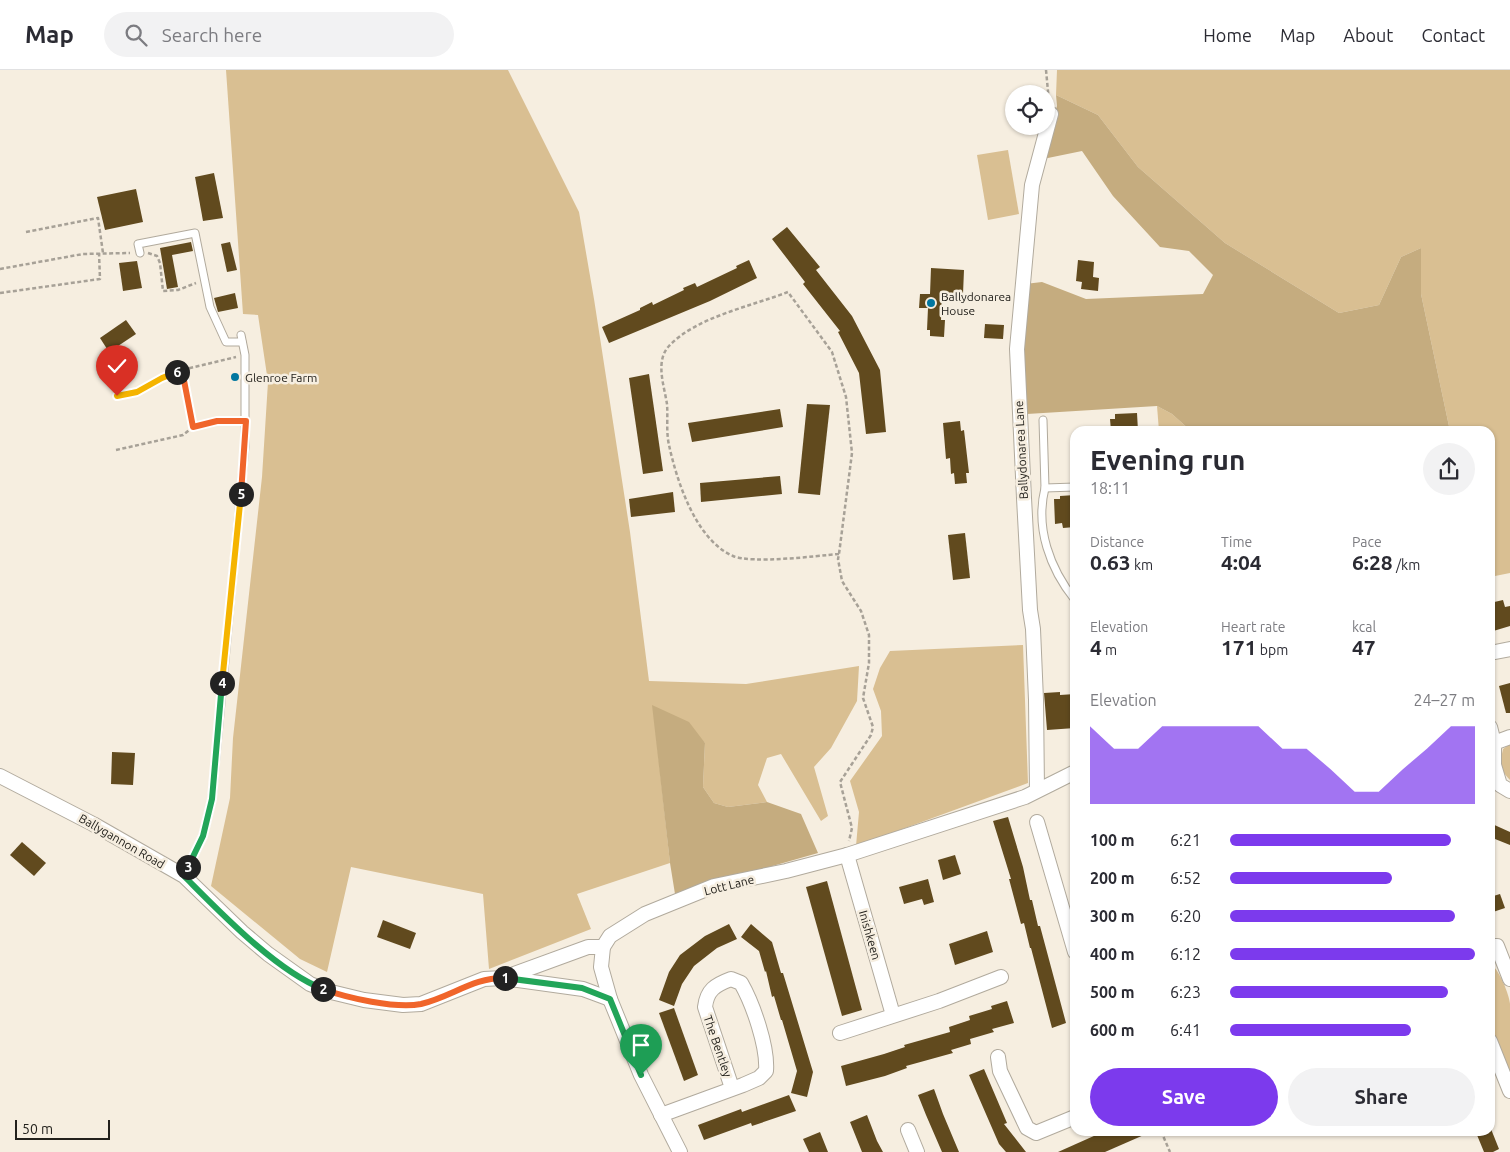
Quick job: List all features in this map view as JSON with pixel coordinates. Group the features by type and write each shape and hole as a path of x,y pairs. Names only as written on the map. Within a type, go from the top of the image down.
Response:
{"street":[{"name":"Ballydonarea Lane","path":"1037,790 1033,629 1030,610 1016,349 1032,185 1045,135"},
{"path":"1495,652 1510,649"},
{"path":"1495,743 1510,737"},
{"path":"1495,768 1500,785 1510,791"},
{"name":"Lott Lane","path":"603,947 610,936 645,914 714,886 786,872 847,855 1025,797 1070,774"},
{"name":"Ballygannon Road","path":"0,776 93,824 184,876 242,932 268,954 310,984 331,992 364,1000 403,1005 421,1004 484,979 503,978 582,988 610,999"},
{"path":"1037,822 1070,935"},
{"name":"Inishkeen","path":"847,855 893,1015"},
{"path":"1495,946 1497,946 1510,979"},
{"name":"Ballygannon Road","path":"503,978 588,947 603,947"},
{"path":"603,947 601,967 610,999 637,1066 680,1152"},
{"path":"840,1033 939,1002 1001,976"},
{"name":"The Bentley","path":"661,1115 743,1085 759,1078 766,1070 767,1062 748,995 741,983 731,979 714,988 706,996 705,1007 732,1088"},
{"path":"1495,1054 1510,1091"},
{"path":"998,1057 1000,1071 1027,1128 1036,1133 1070,1119"},
{"path":"908,1130 917,1152"}],"lane":[{"path":"140,253 138,244 196,232 210,307 226,342 242,339 245,355 246,446 212,799 203,836 184,876"},
{"path":"1043,420 1045,488 1042,498 1043,536 1051,561 1070,592"},
{"path":"1045,488 1070,487"}],"path":[{"path":"1046,70 1048,85"},
{"path":"0,293 100,279 101,253 98,218 26,232"},
{"path":"0,269 101,253 140,253 157,256 160,262 163,291 178,290 205,280"},
{"path":"839,554 765,559 735,557 718,548 694,516 679,481 668,444 667,407 661,361 667,348 679,337 715,317 788,292 832,352 846,397 852,453 839,554 838,559 842,582 861,611 868,635 869,663 863,698 873,727 871,735 840,782 852,828 847,855"},
{"path":"117,396 137,392 162,378 182,370 245,355"},
{"path":"182,370 193,427"},
{"path":"116,450 183,435 193,427 217,421 246,421"},
{"path":"1163,1136 1170,1152"}],"shaded area":[{"path":"226,70 508,70 579,212 630,532 649,681 746,684 859,666 857,701 831,748 814,767 828,816 821,821 781,754 767,758 758,785 767,802 728,807 714,803 703,787 705,743 653,706 670,863 577,894 591,929 489,969 483,894 351,867 327,972 300,959 211,886 230,798 233,738 262,477 268,382 258,315 243,314"},
{"path":"1057,70 1510,70 1510,573 1495,576 1495,426 1449,426 1421,294 1421,248 1401,257 1379,305 1339,313 1225,243 1138,167 1098,115 1056,95"},
{"path":"1056,95 1098,115 1138,167 1225,243 1339,313 1379,305 1401,257 1421,248 1421,294 1449,426 1185,426 1172,414 1157,406 1027,414 1022,351 1025,284 1042,282 1086,299 1203,294 1213,275 1189,251 1160,247 1113,196 1082,151 1043,159 1049,135 1055,135 1057,106"},
{"path":"1008,150 1019,214 988,220 977,155"},
{"path":"1157,406 1172,414 1185,426 1159,426"},
{"path":"1023,645 1028,783 856,846 859,812 850,781 882,736 881,711 873,689 880,668 890,651"},
{"path":"652,705 689,722 705,743 703,787 714,803 728,807 767,802 801,814 818,853 675,894"},
{"path":"1510,744 1510,780 1502,769 1501,762 1503,749"},
{"path":"1495,968 1503,982 1510,1004 1510,1078 1495,1040"}],"building":[{"path":"214,173 223,218 203,221 195,177"},
{"path":"136,189 143,222 105,230 97,197"},
{"path":"787,227 820,267 816,270 852,316 880,370 886,432 866,434 859,373 838,332 840,331 803,284 805,282 772,239"},
{"path":"191,242 193,251 172,255 178,287 167,289 160,248"},
{"path":"230,242 237,270 227,272 221,244"},
{"path":"749,260 757,278 710,301 609,343 602,327 640,310 640,308 652,302 653,305 684,290 683,288 695,283 697,287 737,268 736,266"},
{"path":"1078,260 1094,262 1093,277 1099,278 1098,291 1081,289 1082,282 1076,281"},
{"path":"137,261 142,288 123,291 119,263"},
{"name":"Ballydonarea House","path":"931,268 964,270 963,294 942,293 941,320 945,320 944,337 930,336 930,330 927,330 928,308 919,308 920,294 930,294"},
{"path":"235,293 238,308 218,312 214,298"},
{"path":"126,320 136,334 109,352 100,338"},
{"path":"985,324 1004,325 1003,339 984,338"},
{"path":"649,374 663,471 643,474 629,378"},
{"path":"807,404 830,405 820,495 798,493"},
{"path":"780,409 783,427 692,442 688,423"},
{"path":"1137,413 1138,426 1111,426 1110,419 1115,419 1115,414"},
{"path":"960,421 961,431 964,430 969,473 966,473 967,483 955,484 954,473 951,474 950,458 946,459 943,423"},
{"path":"780,476 782,494 701,502 700,483"},
{"path":"673,492 675,512 631,517 629,499"},
{"path":"1070,495 1070,527 1063,528 1062,523 1055,524 1054,499 1060,499 1060,496"},
{"path":"965,533 970,578 953,580 948,535"},
{"path":"1503,600 1505,607 1510,606 1510,626 1495,630 1495,602"},
{"path":"1510,683 1510,713 1506,713 1499,686"},
{"path":"1060,692 1060,695 1070,694 1070,728 1047,730 1044,693"},
{"path":"112,752 135,753 133,785 111,784"},
{"path":"1008,817 1066,1023 1052,1028 1024,923 1021,924 1009,879 1011,879 993,821"},
{"path":"1495,825 1510,832 1510,845 1495,839"},
{"path":"22,842 46,863 34,876 10,855"},
{"path":"955,855 961,874 943,880 938,860"},
{"path":"928,879 934,902 924,905 922,899 904,904 899,887"},
{"path":"827,881 862,1010 842,1016 806,887"},
{"path":"1500,894 1505,908 1495,911 1495,896"},
{"path":"383,920 416,933 410,949 377,937"},
{"path":"729,924 737,939 717,948 694,966 682,984 674,1006 659,1000 669,972 680,955 705,936"},
{"path":"751,924 772,942 781,973 783,973 813,1072 807,1097 791,1093 797,1071 782,1020 774,996 772,997 759,951 741,937"},
{"path":"987,931 993,952 955,965 949,944"},
{"path":"1007,1001 1014,1023 992,1029 994,1032 970,1039 971,1044 951,1050 953,1053 906,1066 907,1068 885,1076 846,1086 841,1066 950,1032 949,1027 970,1020 969,1016 992,1009 991,1006"},
{"path":"674,1008 698,1075 684,1081 659,1013"},
{"path":"984,1069 1007,1123 1004,1124 1026,1152 1006,1152 999,1144 969,1075"},
{"path":"934,1089 959,1152 942,1152 918,1095"},
{"path":"789,1095 796,1111 752,1126 751,1123 704,1140 698,1125 741,1109 742,1112"},
{"path":"867,1115 883,1152 862,1152 850,1122"},
{"path":"820,1132 828,1152 809,1152 803,1139"},
{"path":"1094,1136 1142,1136 1105,1152 1058,1152"},
{"path":"1477,1136 1494,1136 1499,1149 1493,1152 1484,1152"}],"place":[{"name":"Ballydonarea House","path":"931,303"},
{"name":"Glenroe Farm","path":"235,377"}],"route":[{"path":"117,396 137,392 162,378 182,370 193,427 217,421 246,421 246,446 212,799 203,836 184,876 242,932 268,954 310,984 331,992 364,1000 403,1005 421,1004 484,979 503,978 582,988 610,999 641,1075"}]}
